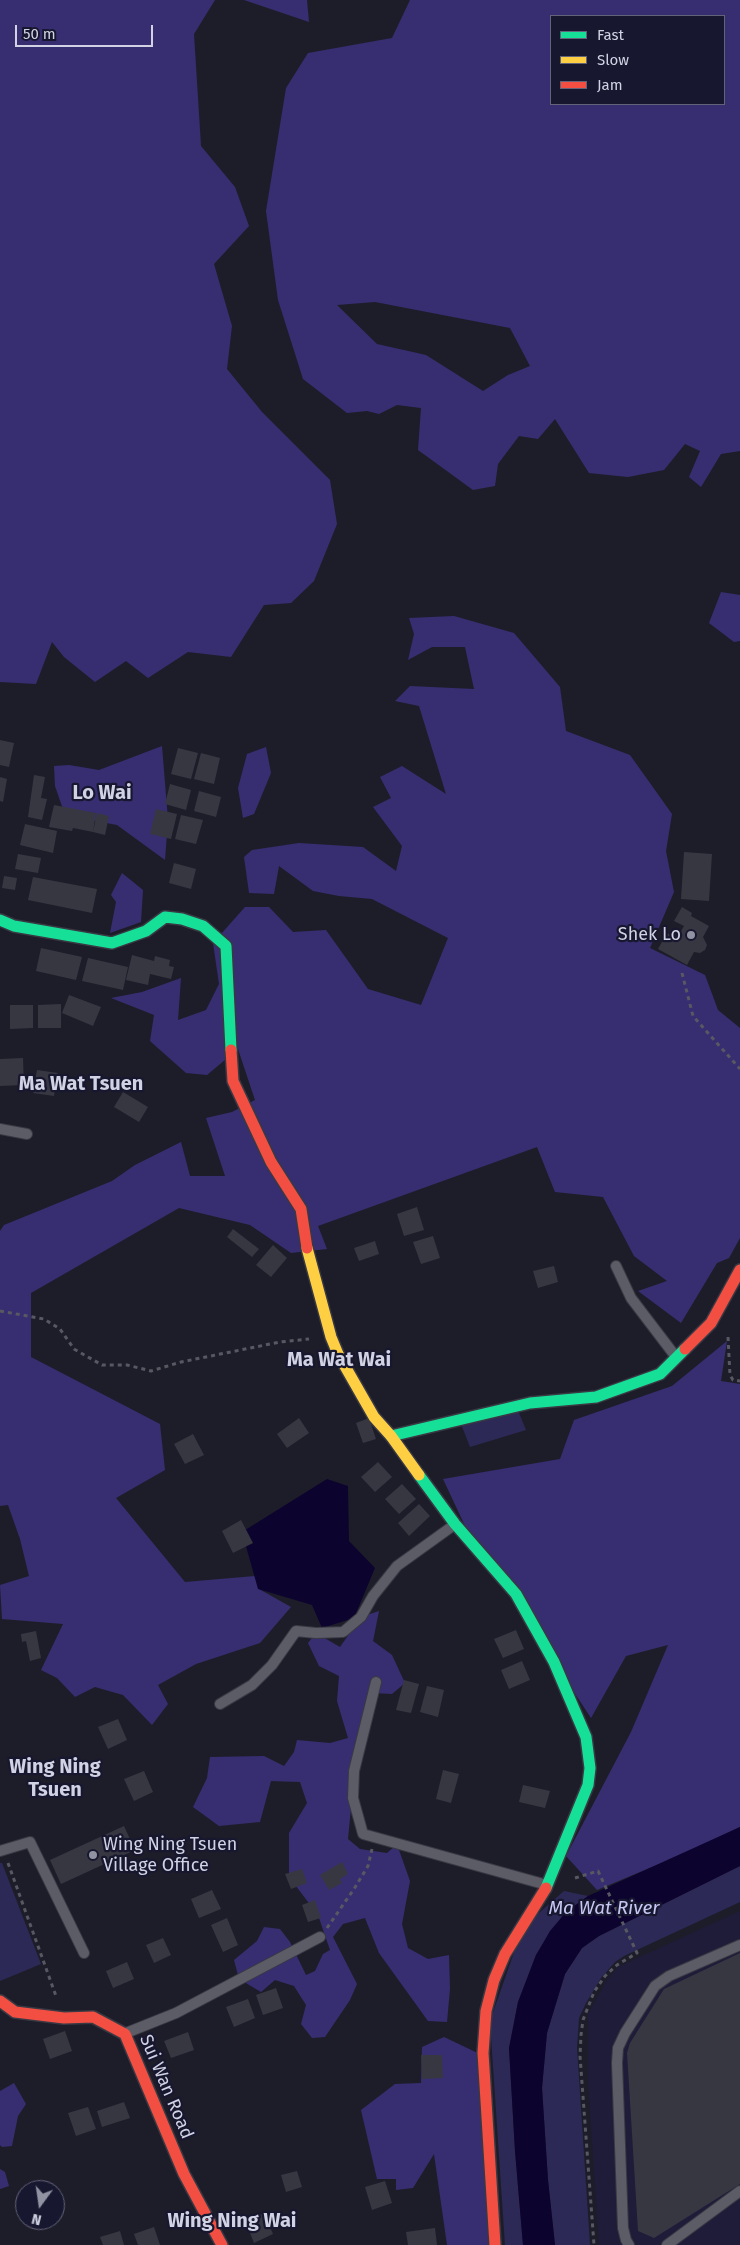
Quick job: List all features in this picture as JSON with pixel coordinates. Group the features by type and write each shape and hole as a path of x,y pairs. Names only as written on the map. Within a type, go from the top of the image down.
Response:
{"street":[{"path":"0,920 14,926 80,939 112,943 146,931 165,917 182,919 203,926 226,946 233,1081 272,1162 302,1209 309,1257 331,1337 374,1416 392,1436 455,1524 516,1594 554,1662 579,1719 589,1748 590,1768 588,1785 548,1885 505,1954 494,1980 486,2011 483,2053 495,2245"},
{"path":"392,1436 530,1403 596,1398 660,1374 710,1323 740,1270"},
{"name":"Sui Wan Road","path":"0,2001 15,2012 64,2018 93,2017 125,2034 184,2174 222,2245"}],"lane":[{"path":"0,1129 27,1134"},
{"path":"616,1266 631,1298 676,1358"},
{"path":"220,1704 252,1685 272,1665 296,1631 316,1633 343,1632 361,1617 373,1596 397,1566 455,1524"},
{"path":"376,1682 354,1771 353,1798 363,1834 374,1839 548,1885"},
{"path":"0,1851 30,1842 84,1953"},
{"path":"125,2034 176,2013 320,1937"},
{"path":"626,2243 623,2218 618,2048 625,2033 655,1986 669,1976 740,1945"},
{"path":"667,2245 740,2192"}],"path":[{"path":"682,972 693,1016 740,1069"},
{"path":"0,1311 44,1319 60,1329 74,1349 102,1365 127,1365 151,1371 180,1362 280,1342 331,1337"},
{"path":"710,1323 724,1330 729,1339 730,1376 734,1380 740,1381"},
{"path":"320,1937 368,1866 374,1839"},
{"path":"7,1860 64,2018"},
{"path":"594,2245 580,2056 583,2020 594,1992 605,1976 617,1965 637,1953 598,1871"}],"shaded area":[{"path":"0,0 215,0 194,34 201,146 235,187 249,226 214,264 232,326 227,369 262,412 330,480 337,524 314,581 291,603 264,605 231,657 188,652 148,678 126,661 95,682 64,657 52,642 36,684 0,682"},
{"path":"244,0 307,0 309,22"},
{"path":"410,0 740,0 740,451 721,454 701,487 689,477 700,451 685,444 664,470 628,477 589,473 555,419 538,439 519,436 498,464 495,486 473,490 418,450 421,408 397,405 379,414 367,411 347,413 303,379 278,300 266,211 286,88 308,53 392,38","holes":["375,302 510,328 530,366 508,375 483,391 426,355 377,344 337,305"]},
{"path":"721,592 740,595 740,641 734,642 709,623"},
{"path":"454,616 514,633 560,687 566,731 630,755 672,814 666,851 674,892 650,948 705,975 718,1010 740,1028 740,1238 729,1258 717,1263 681,1323 638,1291 667,1281 634,1256 603,1197 555,1192 537,1147 318,1226 327,1249 291,1253 250,1225 179,1208 31,1293 31,1357 160,1424 165,1470 116,1498 185,1582 255,1576 259,1589 291,1607 260,1643 196,1664 158,1685 168,1704 152,1725 123,1695 95,1687 75,1697 57,1678 41,1670 63,1624 2,1619 0,1585 29,1576 20,1539 8,1505 0,1506 0,1231 4,1225 112,1181 135,1165 181,1142 190,1176 225,1176 206,1118 232,1112 255,1100 238,1049 207,1075 186,1073 150,1041 154,1015 111,998 142,992 181,978 178,1020 206,1010 219,984 213,943 245,907 269,907 293,932 326,930 368,989 421,1005 448,938 372,899 313,891 279,866 274,894 249,893 244,857 252,850 299,843 363,847 396,871 402,846 373,807 391,798 380,777 402,766 446,794 419,706 395,701 410,686 474,689 465,647 432,647 408,660 414,634 409,618"},
{"path":"162,746 168,820 165,860 117,825 65,815 55,786 54,766 69,765 99,770"},
{"path":"266,747 271,773 254,814 243,818 238,788 247,754"},
{"path":"122,873 143,890 141,922 110,933 116,902 111,895"},
{"path":"727,1341 721,1381 740,1384 740,1827 683,1854 597,1890 566,1856 631,1732 668,1645 626,1656 591,1718 466,1528 443,1479 560,1459 574,1420 672,1386"},
{"path":"517,1408 526,1430 470,1447 461,1424"},
{"path":"379,1611 373,1641 392,1655 405,1683 392,1694 374,1693 354,1777 348,1839 360,1849 387,1853 396,1845 399,1850 410,1881 402,1924 408,1948 428,1959 449,1955 450,1989 447,2022 428,2021 379,1953 365,1918 343,1924 333,1937 357,1984 350,2000 325,2037 312,2038 301,2024 306,2005 294,1986 275,1980 261,1992 239,1979 234,1960 257,1941 264,1927 280,1929 290,1942 306,1975 315,1971 323,1954 330,1950 318,1915 289,1877 289,1833 307,1803 300,1782 271,1781 260,1822 219,1826 193,1807 207,1778 210,1757 264,1756 284,1766 294,1752 297,1740 330,1743 348,1738 337,1701 339,1676 319,1666 308,1643 316,1633 340,1647 361,1617"},
{"path":"0,1863 2,1863 41,1964 0,1981"},
{"path":"740,1866 740,1902 624,1956 615,1962 601,1978 586,2003 579,2018 577,2048 590,2245 555,2245 548,2180 542,2088 547,2033 565,1974 582,1948 599,1936"},
{"path":"564,1891 588,1896 566,1912 536,1955 518,2002 509,2048 523,2245 505,2245 490,2021 523,1927"},
{"path":"740,1911 740,2245 599,2245 588,2083 588,2014 607,1980 618,1967"},
{"path":"444,2037 486,2057 500,2245 447,2245 434,2154 413,2188 396,2190 396,2179 377,2179 361,2110 395,2084 421,2083 422,2047"},
{"path":"14,2083 26,2104 18,2116 12,2146 2,2147 0,2145 0,2091"},
{"path":"0,2169 5,2172 9,2186 0,2189"}],"water":[{"path":"327,1479 348,1486 349,1541 375,1568 354,1618 322,1628 312,1605 258,1589 242,1532"},
{"name":"Ma Wat River","path":"740,1827 740,1866 599,1936 582,1948 565,1974 547,2033 542,2088 548,2180 555,2245 523,2245 509,2048 518,2002 536,1955 550,1931 566,1912 588,1896"}],"building":[{"path":"0,740 14,743 9,767 0,765"},
{"path":"178,748 198,753 191,779 171,774"},
{"path":"201,753 220,758 214,784 194,779"},
{"path":"34,775 45,777 41,798 47,799 42,820 28,817"},
{"path":"0,777 7,779 3,802 0,801"},
{"path":"170,784 191,790 186,810 165,804"},
{"path":"199,791 221,797 216,817 194,811"},
{"path":"54,805 96,813 93,832 73,828 72,831 49,827"},
{"path":"156,809 177,814 171,839 150,834"},
{"path":"97,813 109,816 105,835 93,832"},
{"path":"181,815 203,820 196,844 175,839"},
{"path":"25,824 57,831 53,853 20,845"},
{"path":"684,852 712,854 709,901 681,899"},
{"path":"18,854 41,858 38,873 15,869"},
{"path":"174,863 196,869 191,889 169,883"},
{"path":"4,876 17,878 15,890 2,888"},
{"path":"33,877 97,889 92,913 28,900"},
{"name":"Shek Lo","path":"682,907 692,913 691,916 709,926 703,937 707,945 705,950 700,953 694,952 687,965 658,949 667,933 677,938 684,926 674,921"},
{"path":"41,948 82,957 76,980 36,971"},
{"path":"132,955 154,961 155,956 170,960 169,966 174,967 171,979 150,974 148,985 126,980"},
{"path":"88,958 128,967 123,990 82,981"},
{"path":"69,995 101,1007 93,1026 62,1013"},
{"path":"61,1004 61,1028 38,1028 38,1005"},
{"path":"10,1005 33,1005 33,1028 10,1029"},
{"path":"23,1058 24,1085 0,1086 0,1059"},
{"path":"37,1070 58,1073 54,1096 33,1093"},
{"path":"123,1092 148,1107 139,1122 114,1107"},
{"path":"417,1207 424,1230 404,1236 397,1214"},
{"path":"233,1229 259,1249 252,1257 227,1237"},
{"path":"433,1236 440,1258 421,1264 413,1242"},
{"path":"375,1241 379,1254 359,1261 354,1248"},
{"path":"273,1245 287,1258 271,1277 256,1265"},
{"path":"554,1266 558,1282 538,1288 533,1271"},
{"path":"299,1418 309,1433 287,1448 277,1434"},
{"path":"369,1418 376,1439 363,1443 356,1423"},
{"path":"193,1434 204,1455 185,1464 174,1444"},
{"path":"378,1462 392,1477 375,1492 361,1477"},
{"path":"402,1484 416,1499 399,1514 385,1499"},
{"path":"419,1504 430,1516 409,1536 398,1523"},
{"path":"241,1520 253,1543 233,1553 222,1531"},
{"path":"516,1630 524,1649 503,1658 494,1639"},
{"path":"36,1631 41,1658 30,1661 26,1641 22,1642 21,1634"},
{"path":"522,1661 530,1680 509,1689 501,1670"},
{"path":"404,1680 419,1684 411,1713 396,1710"},
{"path":"427,1686 444,1690 438,1717 420,1712"},
{"path":"118,1719 127,1740 108,1749 98,1727"},
{"path":"443,1770 459,1774 451,1803 436,1799"},
{"path":"144,1771 153,1792 134,1801 124,1779"},
{"path":"523,1785 550,1791 545,1808 519,1802"},
{"name":"Wing Ning Tsuen Village Office","path":"124,1826 135,1850 61,1884 50,1860"},
{"path":"342,1862 348,1874 340,1879 342,1883 329,1890 320,1875"},
{"path":"302,1869 307,1883 291,1889 285,1874"},
{"path":"212,1890 221,1909 199,1918 191,1899"},
{"path":"315,1900 321,1918 308,1922 302,1905"},
{"path":"227,1918 238,1945 223,1952 211,1925"},
{"path":"163,1938 171,1955 154,1963 146,1945"},
{"path":"740,1953 740,2184 654,2238 638,2231 627,2053 630,2043 664,1989"},
{"path":"127,1962 134,1979 113,1988 106,1971"},
{"path":"276,1988 283,2008 263,2015 256,1995"},
{"path":"248,1999 255,2018 234,2027 226,2007"},
{"path":"65,2031 72,2051 50,2059 43,2039"},
{"path":"188,2032 194,2050 171,2058 164,2041"},
{"path":"421,2055 442,2055 443,2078 422,2079"},
{"path":"124,2102 130,2118 102,2127 97,2111"},
{"path":"88,2107 96,2129 76,2136 68,2113"},
{"path":"297,2171 302,2187 286,2192 281,2175"},
{"path":"385,2181 392,2203 372,2210 365,2187"},
{"path":"264,2213 273,2234 254,2243 245,2221"},
{"path":"154,2227 160,2245 138,2245 134,2234"},
{"path":"435,2228 437,2245 408,2245 406,2232"},
{"path":"120,2231 124,2245 103,2245 100,2237"}],"traffic: fast":[{"path":"0,920 14,926 112,943 146,931 165,917 182,919 203,926 226,946 231,1050"},
{"path":"391,1436 530,1403 596,1397 660,1374 685,1349"},
{"path":"419,1475 455,1524 516,1594 554,1662 586,1737 590,1768 588,1785 546,1888"}],"traffic: slow":[{"path":"307,1248 331,1337 338,1354 374,1417 391,1436 419,1475"}],"traffic: jam":[{"path":"231,1050 233,1081 271,1162 301,1209 307,1248"},
{"path":"685,1349 711,1323 740,1270"},
{"path":"495,2245 483,2053 486,2011 494,1980 505,1954 546,1888"},
{"path":"0,2001 15,2012 64,2018 93,2017 125,2034 184,2174 222,2245"}],"place":[{"name":"Shek Lo","path":"691,935"},
{"name":"Wing Ning Tsuen Village Office","path":"93,1855"}],"district":[{"name":"Lo Wai","path":"102,793"},
{"name":"Ma Wat Tsuen","path":"81,1084"},
{"name":"Ma Wat Wai","path":"339,1360"},
{"name":"Wing Ning Tsuen","path":"55,1778"},
{"name":"Wing Ning Wai","path":"232,2221"}]}
